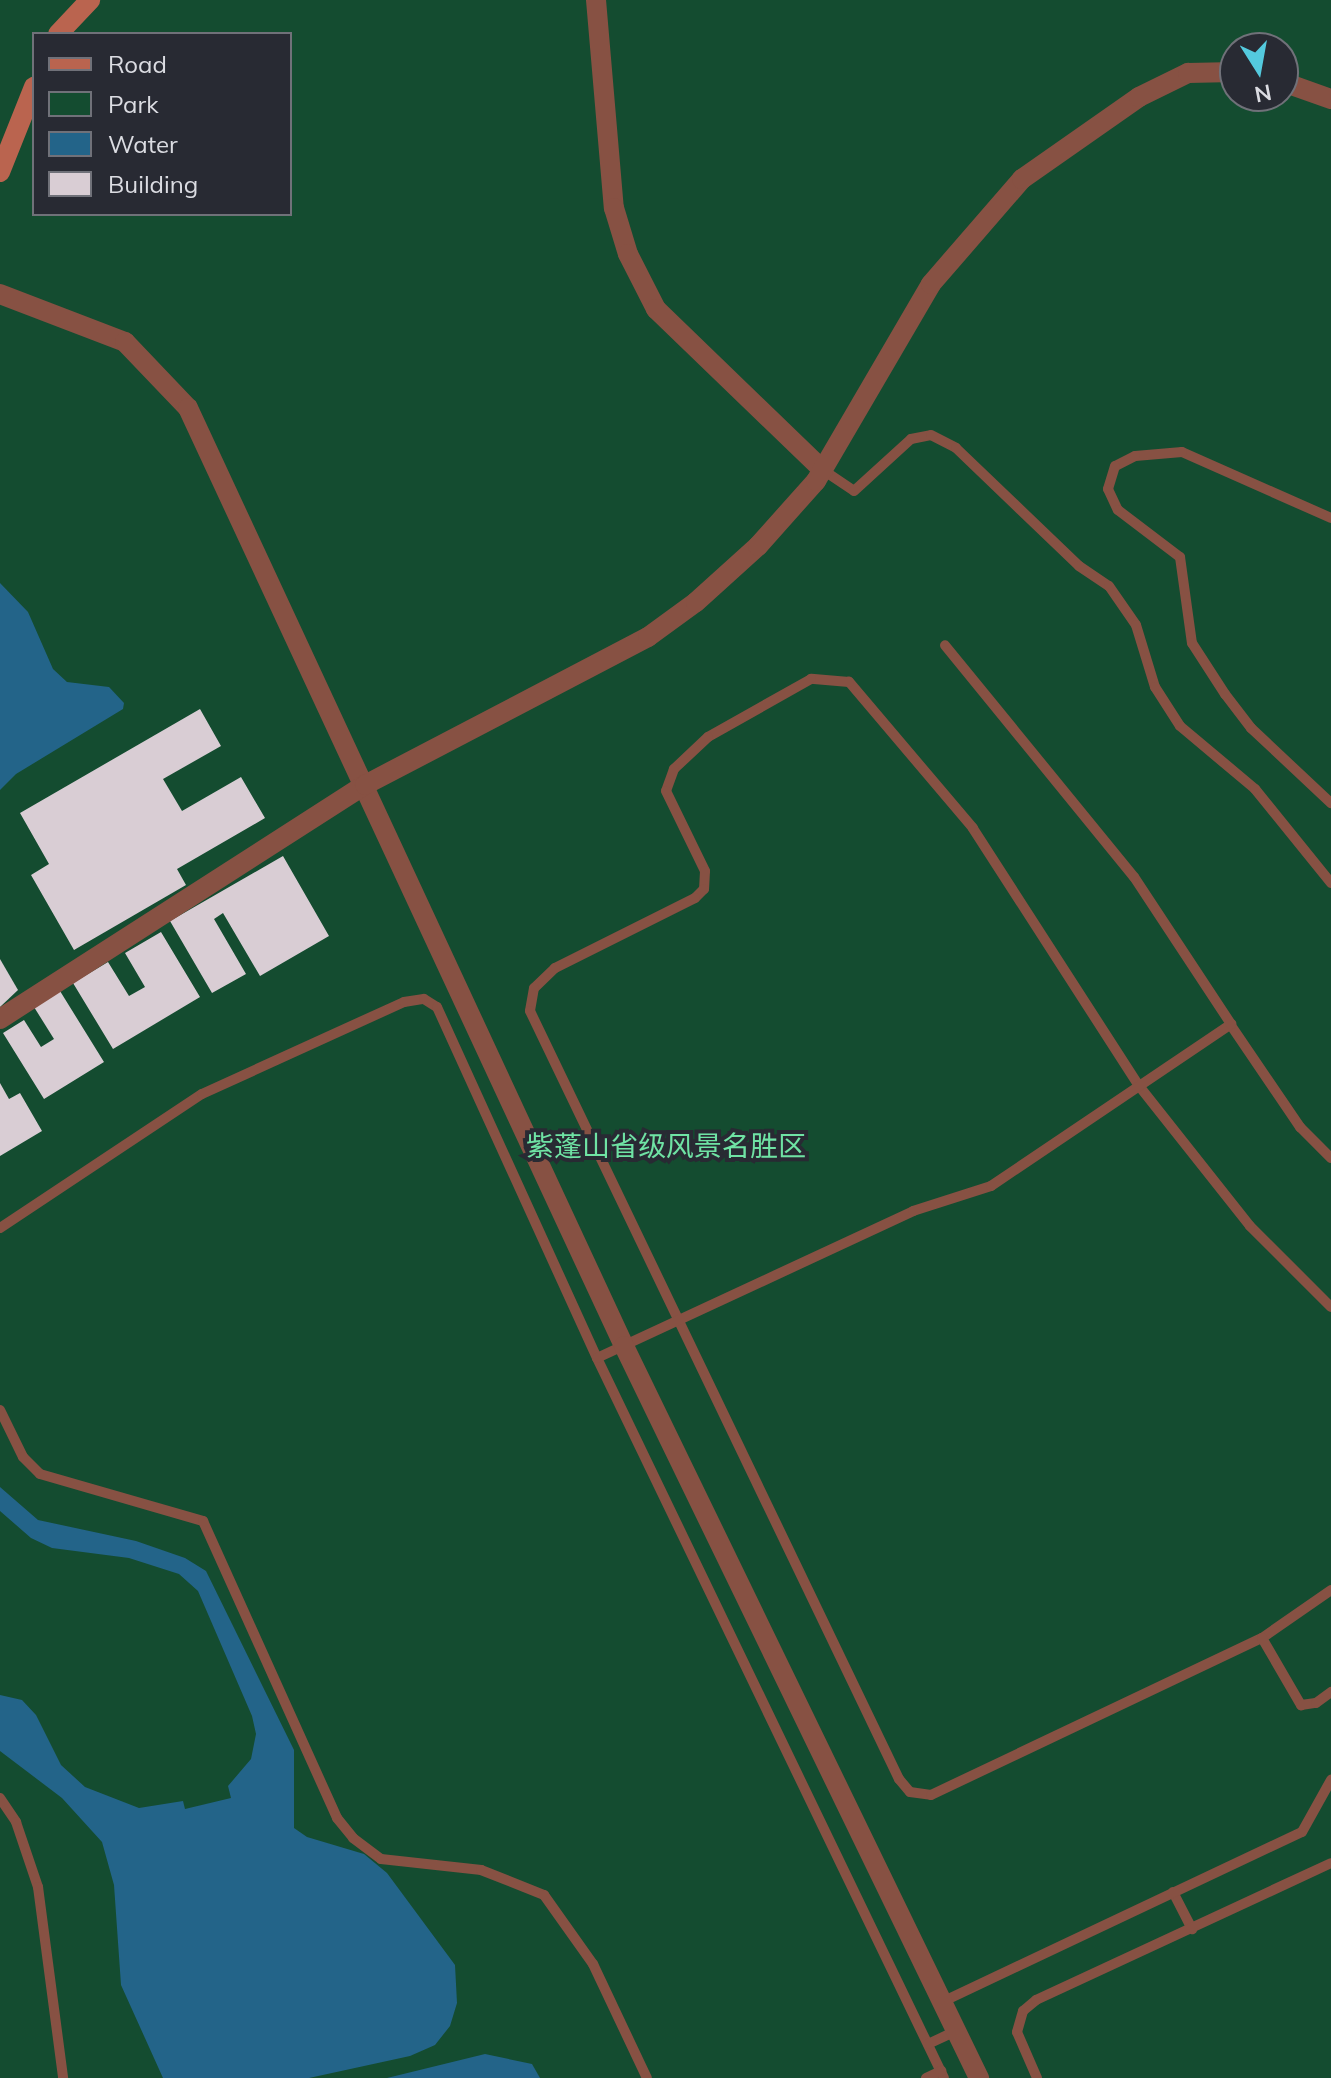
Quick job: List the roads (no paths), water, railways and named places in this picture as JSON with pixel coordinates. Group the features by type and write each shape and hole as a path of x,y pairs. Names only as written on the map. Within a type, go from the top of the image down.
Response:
{"street":[{"path":"60,32 90,0"},
{"path":"596,0 614,208 628,254 656,309 823,470"},
{"path":"0,1019 365,785 648,637 758,546 823,470 931,284 1022,179 1139,97 1188,73 1219,72"},
{"path":"1299,88 1331,99"},
{"path":"0,172 32,92"},
{"path":"0,294 125,342 149,362 188,408 624,1346 979,2078"}],"lane":[{"path":"823,470 854,491 911,439 931,435 956,448 1079,566 1109,586 1136,625 1155,687 1180,726 1255,789 1331,883"},
{"path":"1331,518 1182,452 1135,456 1115,466 1108,489 1118,510 1180,557 1192,643 1225,694 1251,728 1331,803"},
{"path":"945,645 1134,877 1300,1127 1331,1158"},
{"path":"1331,1307 1250,1226 1139,1086 954,805 861,689 836,678 811,679 708,737 670,773 668,799 706,874 700,894 555,968 534,988 530,1011 899,1779 910,1792 931,1795 1262,1638 1331,1590"},
{"path":"0,1228 202,1094 404,1002 424,999 437,1007 597,1358 942,2074 926,2078"},
{"path":"597,1358 913,1211 991,1186 1230,1024"},
{"path":"0,1410 23,1457 40,1474 203,1521 337,1818 353,1838 381,1859 481,1870 544,1895 593,1964 647,2078"},
{"path":"1262,1638 1301,1705 1331,1692"},
{"path":"942,2002 1302,1832 1331,1780"},
{"path":"0,1798 16,1822 38,1887 63,2078"},
{"path":"1037,2078 1018,2040 1023,2011 1331,1863"},
{"path":"1173,1892 1192,1929"},
{"path":"928,2044 956,2031"}],"water":[{"path":"0,583 28,612 53,669 67,682 109,687 124,703 123,709 16,774 0,790"},
{"path":"0,1487 38,1520 136,1541 185,1558 206,1571 294,1750 294,1828 307,1837 364,1854 387,1873 455,1965 457,2003 450,2026 435,2045 410,2056 309,2078 163,2078 121,1985 114,1885 102,1842 62,1798 0,1751 0,1695 22,1700 36,1715 61,1765 85,1787 139,1808 183,1801 185,1809 231,1798 228,1786 251,1759 256,1734 252,1716 198,1591 179,1574 129,1558 52,1548 31,1538 0,1511"},
{"path":"485,2054 532,2064 540,2078 387,2078"}],"park label":[{"name":"紫蓬山省级风景名胜区","path":"666,1146"}]}
